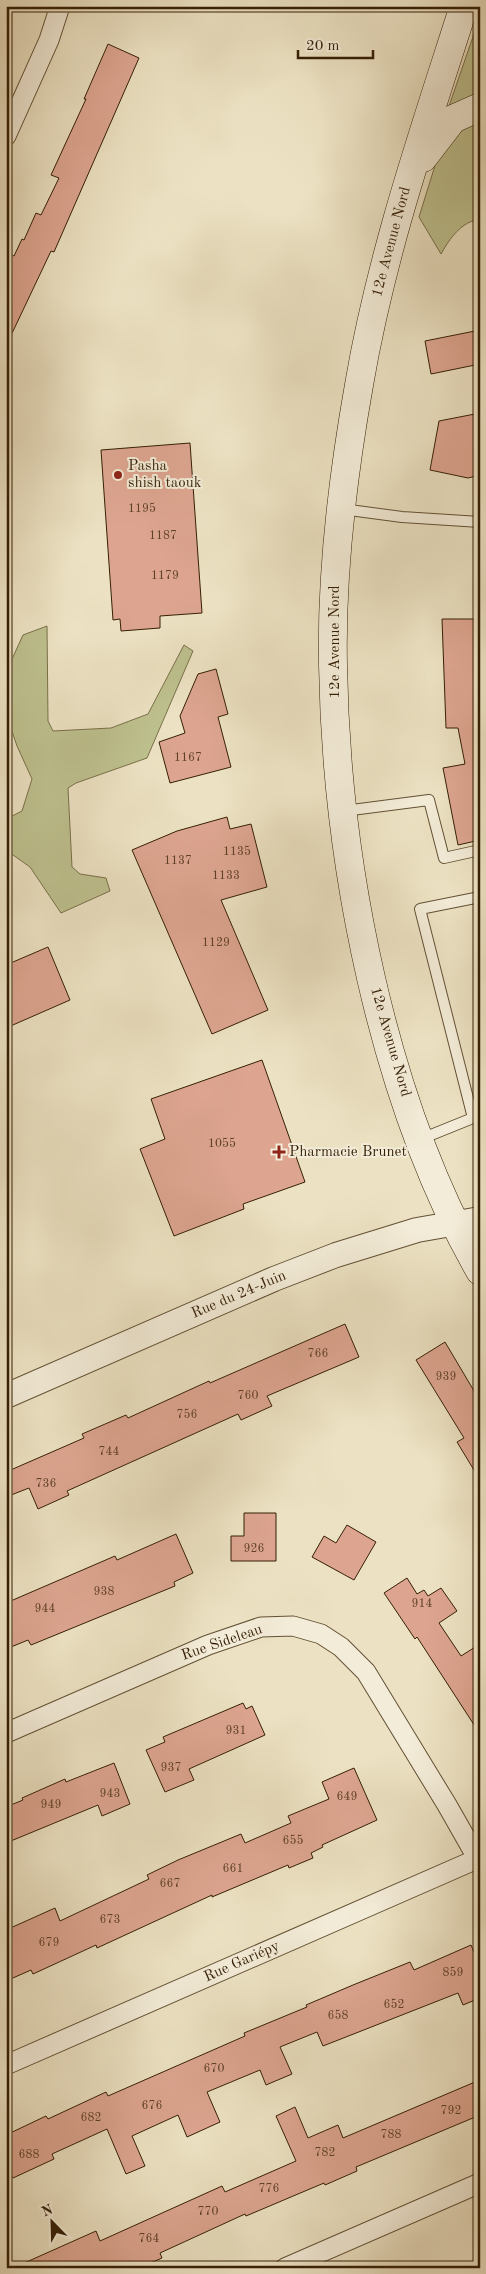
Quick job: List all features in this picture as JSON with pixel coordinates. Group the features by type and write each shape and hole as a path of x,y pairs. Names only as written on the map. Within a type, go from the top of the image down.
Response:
{"main road":[{"name":"12e Avenue Nord","path":"464,6 391,240 359,384 336,568 333,667 343,812 355,897 373,984 402,1089 420,1140 467,1221 480,1271"},
{"path":"409,178 453,119 480,107"}],"street":[{"path":"6,136 49,40 60,6"},
{"name":"Rue du 24-Juin","path":"6,1396 257,1286 336,1255 417,1230 467,1221"},
{"name":"Rue Sideleau","path":"6,1733 208,1644 262,1627 293,1626 321,1634 341,1647 366,1672 447,1805 478,1861"},
{"name":"Rue Gariépy","path":"6,2064 478,1861"},
{"path":"285,2268 480,2183"}],"lane":[{"path":"342,510 402,517 480,522"},
{"path":"343,812 429,800 444,858 480,850"},
{"path":"420,1140 473,1118 420,910 480,897"}],"green space":[{"path":"476,28 480,35 480,94 448,109"},
{"path":"480,119 480,219 467,223 462,227 448,242 441,254 419,217 437,159 463,125"},
{"path":"47,626 48,721 53,731 111,728 148,714 184,645 193,651 147,758 76,783 68,788 72,867 80,874 106,878 110,891 61,913 30,867 6,850 6,819 22,811 32,779 17,746 6,714 8,668 23,635"}],"building":[{"path":"108,44 139,58 54,252 51,251 6,346 6,252 14,256 22,239 24,240 36,213 41,215 59,178 51,175 86,99 84,99"},
{"path":"480,330 480,364 431,374 425,341"},
{"path":"480,413 480,475 468,478 430,470 439,421"},
{"path":"190,443 202,613 160,616 160,628 121,631 120,619 113,620 101,450"},
{"path":"442,619 480,619 480,840 458,845 443,768 465,764 458,728 446,728"},
{"path":"216,669 228,714 218,717 231,767 170,783 159,742 185,733 180,716 198,674"},
{"path":"227,817 230,829 251,824 267,887 221,900 268,1010 212,1034 132,850 177,831"},
{"path":"48,947 70,1000 6,1028 6,965"},
{"path":"262,1060 305,1182 243,1204 244,1209 174,1236 140,1149 165,1139 151,1099"},
{"path":"345,1324 359,1357 267,1396 272,1406 241,1420 238,1414 67,1491 69,1495 38,1509 29,1488 6,1497 6,1472 84,1438 82,1434 126,1415 128,1418 209,1381 210,1383"},
{"path":"445,1342 480,1401 480,1480 457,1442 464,1438 416,1360"},
{"path":"244,1513 276,1513 276,1561 231,1561 231,1536 244,1536"},
{"path":"347,1525 376,1542 354,1580 312,1557 324,1536 336,1543"},
{"path":"176,1534 193,1573 174,1582 175,1586 31,1645 28,1640 6,1649 6,1603 115,1556 117,1560"},
{"path":"407,1578 417,1594 424,1590 428,1596 441,1588 457,1611 439,1623 461,1656 480,1644 480,1734 417,1637 415,1639 384,1593"},
{"path":"243,1703 246,1709 252,1706 265,1735 189,1769 194,1780 165,1792 146,1750 165,1742 163,1737"},
{"path":"114,1763 130,1804 102,1816 98,1805 6,1843 6,1807 65,1779 66,1782"},
{"path":"354,1768 377,1820 322,1845 323,1847 311,1853 313,1858 289,1868 288,1865 212,1897 212,1895 97,1948 96,1945 33,1974 31,1970 6,1981 6,1930 55,1908 60,1921 149,1879 147,1875 178,1860 241,1834 245,1843 291,1823 288,1816 329,1799 322,1782"},
{"path":"471,1945 480,1966 480,1998 463,2005 458,1993 323,2046 317,2032 280,2047 292,2074 266,2085 260,2070 207,2092 220,2122 187,2137 178,2115 132,2136 145,2166 126,2174 107,2129 52,2154 54,2159 13,2178 6,2164 6,2135 46,2116 48,2119 106,2092 108,2096 245,2036 244,2033 307,2007 306,2005 410,1962 414,1970"},
{"path":"475,2082 480,2093 480,2115 356,2167 357,2171 325,2185 324,2183 246,2216 245,2214 160,2253 162,2258 139,2268 13,2268 96,2231 100,2241 222,2186 225,2192 296,2161 276,2116 295,2107 308,2138 338,2125 343,2138"}],"place":[{"name":"Pasha shish taouk","path":"118,475"},
{"name":"Pharmacie Brunet","path":"279,1152"}]}
